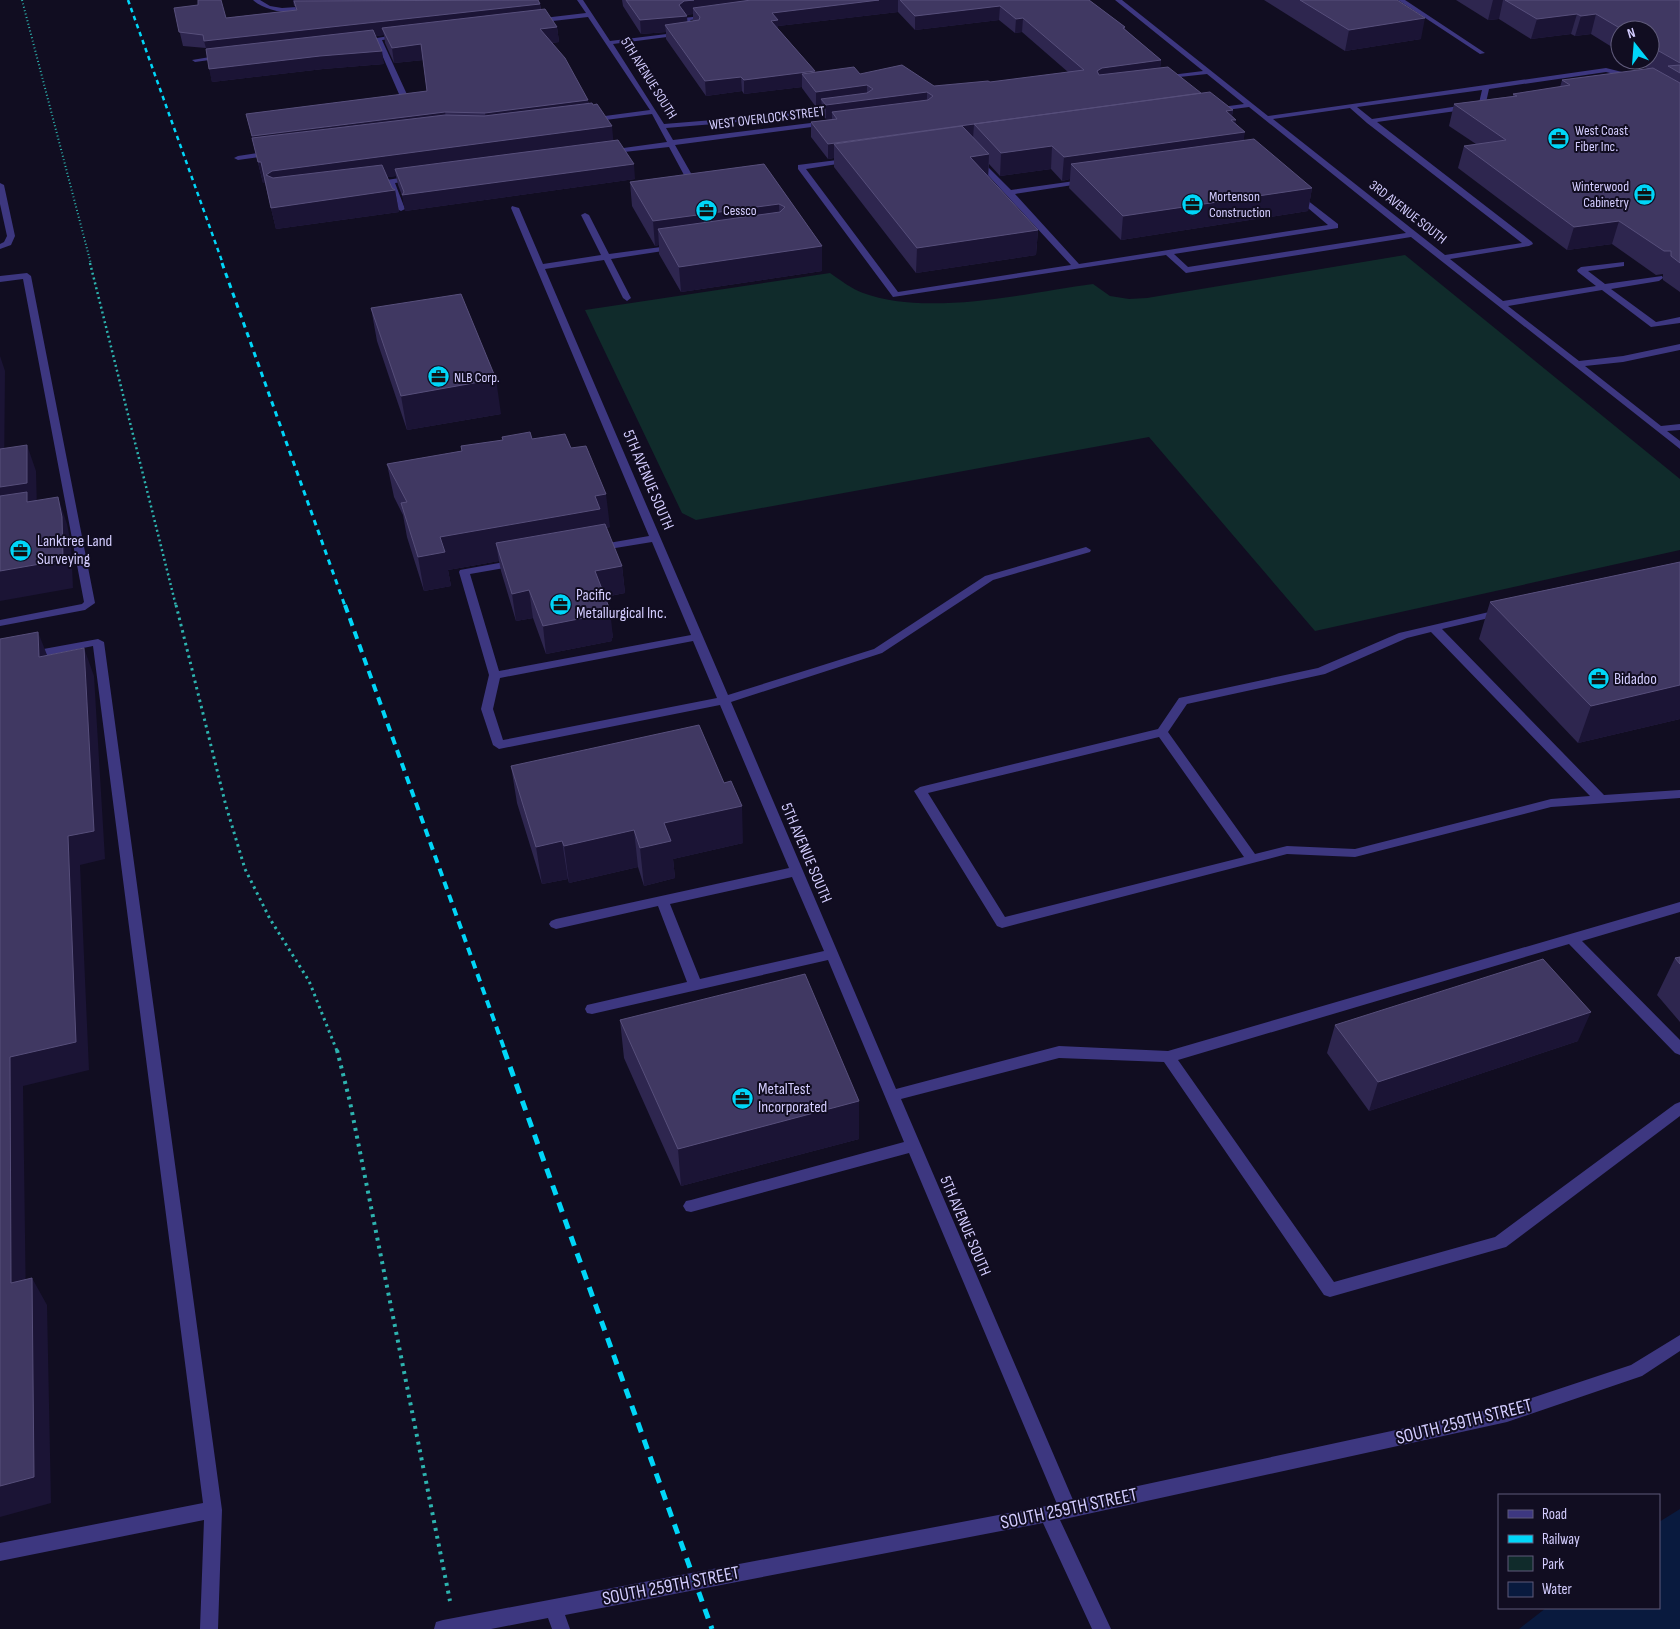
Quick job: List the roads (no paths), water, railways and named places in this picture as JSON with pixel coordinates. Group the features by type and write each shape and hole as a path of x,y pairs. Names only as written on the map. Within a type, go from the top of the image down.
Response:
{"street":[{"path":"256,0 264,6 282,9 322,7"},
{"name":"5TH AVENUE SOUTH","path":"580,0 654,112 688,175"},
{"name":"3RD AVENUE SOUTH","path":"1118,0 1680,446"},
{"path":"1401,0 1482,53"},
{"path":"522,23 590,15"},
{"path":"608,42 696,32 685,19 714,15"},
{"path":"358,41 406,36"},
{"path":"378,39 406,101"},
{"path":"195,60 233,56"},
{"path":"1267,118 1606,70 1639,79 1647,84"},
{"path":"1150,80 1210,72"},
{"path":"1370,121 1482,105 1486,87"},
{"path":"1201,112 1251,105"},
{"path":"662,126 750,118 847,106"},
{"path":"1351,106 1529,244 1444,258"},
{"path":"585,121 654,112"},
{"name":"WEST OVERLOCK STREET","path":"603,153 838,122"},
{"path":"970,151 1077,267"},
{"path":"238,158 285,152"},
{"path":"858,159 800,167 896,295 1168,252 1345,234 1413,234"},
{"path":"362,185 419,178"},
{"path":"1008,192 1096,180"},
{"path":"390,181 401,209"},
{"path":"0,185 11,236 8,243 0,247"},
{"path":"1290,188 1345,234"},
{"name":"5TH AVENUE SOUTH","path":"515,208 1068,1510"},
{"path":"585,215 627,298"},
{"path":"1168,252 1186,270 1345,234"},
{"path":"540,266 683,246"},
{"path":"1621,264 1581,270 1654,325 1680,320"},
{"path":"0,279 27,276 67,509 90,603 85,607 0,623"},
{"path":"1502,304 1658,278"},
{"path":"1579,364 1623,359 1680,348"},
{"path":"1660,429 1680,427"},
{"path":"583,551 655,538"},
{"path":"528,561 464,572 495,675 487,709 499,745 724,700 878,651 988,578 1086,550"},
{"path":"1511,610 1403,635 1321,671 1183,701 1162,732 920,791 1002,923 1287,850 1356,853 1551,803 1680,794"},
{"path":"1434,628 1600,799"},
{"path":"495,675 697,637"},
{"path":"0,661 98,642 212,1510 210,1629"},
{"path":"1162,732 1252,859"},
{"path":"556,924 797,871"},
{"path":"662,901 694,985"},
{"path":"892,1096 1059,1052 1168,1057 1680,907"},
{"path":"1572,939 1680,1050"},
{"path":"592,1009 832,954"},
{"path":"1168,1057 1330,1290 1500,1242 1680,1108"},
{"path":"691,1206 914,1146"},
{"name":"SOUTH 259TH STREET","path":"449,1628 1068,1510 1507,1414 1636,1371 1680,1342"},
{"path":"0,1552 212,1510"},
{"path":"1048,1514 1102,1629"},
{"path":"554,1608 561,1629"}],"water":[{"path":"1680,1509 1680,1629 1519,1629 1545,1609 1660,1609 1660,1521"}],"railway":[{"path":"128,0 223,264"},
{"path":"222,263 345,606"},
{"path":"345,605 505,1051"},
{"path":"504,1050 712,1629"}],"place":[{"name":"West Coast Fiber Inc.","path":"1559,138"},
{"name":"Winterwood Cabinetry","path":"1645,194"},
{"name":"Mortenson Construction","path":"1193,204"},
{"name":"Cessco","path":"707,210"},
{"name":"NLB Corp.","path":"438,377"},
{"name":"Lanktree Land Surveying","path":"21,550"},
{"name":"Pacific Metallurgical Inc.","path":"560,604"},
{"name":"Bidadoo","path":"1598,679"},
{"name":"MetalTest Incorporated","path":"742,1098"}]}
